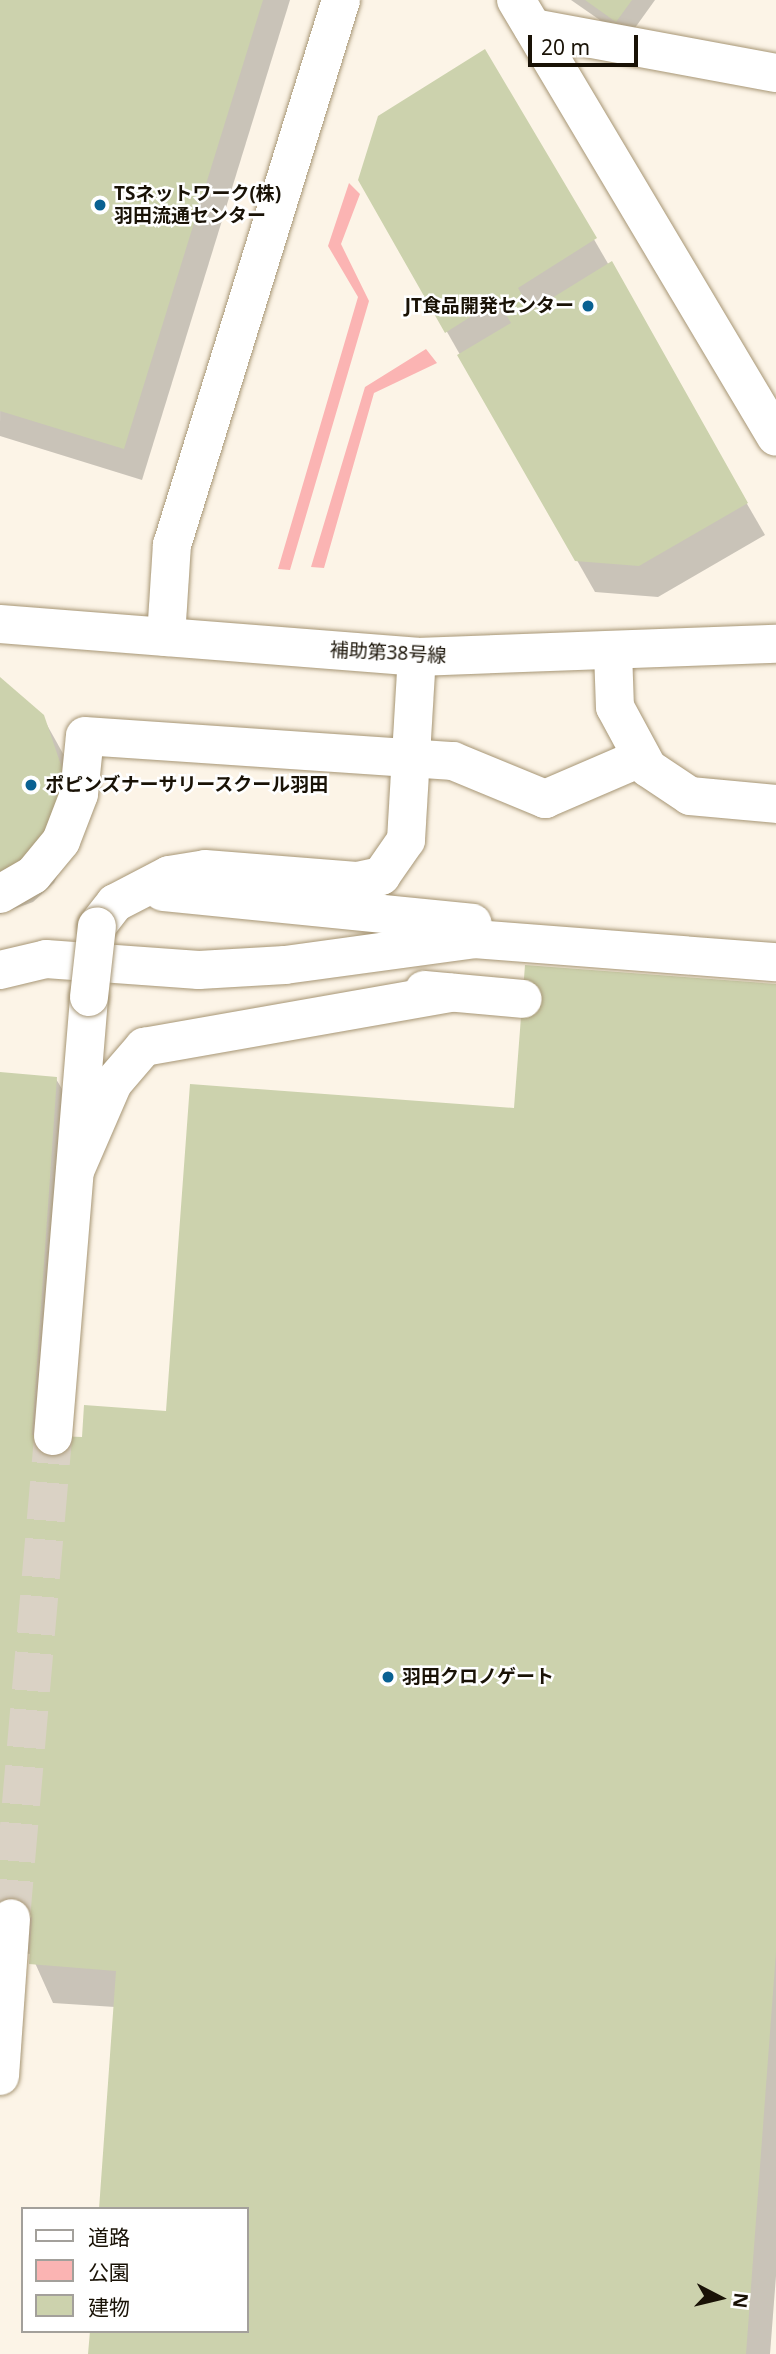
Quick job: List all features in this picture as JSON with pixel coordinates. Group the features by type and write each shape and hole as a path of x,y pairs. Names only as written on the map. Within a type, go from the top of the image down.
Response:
{"street":[{"path":"166,637 172,545 341,0"},
{"path":"525,14 776,73"},
{"path":"525,14 776,437"},
{"name":"補助第38号線","path":"0,624 417,657 776,644"},
{"path":"613,651 615,707 640,758 667,785 690,796 776,804"},
{"path":"53,1436 97,926 115,903 169,874 205,869 357,881 381,876 406,840 415,759 417,657"},
{"path":"0,894 33,875 61,841 79,794 85,736 453,761 545,799 640,758"},
{"path":"136,891 471,923 521,943"},
{"path":"199,970 360,957 474,939 776,962"},
{"path":"0,970 46,959 523,999"},
{"path":"75,1171 113,1083 144,1047 451,993"},
{"path":"0,2076 11,1918"}],"green space":[{"path":"349,183 360,194 341,244 369,301 290,570 278,569 358,297 328,246"},
{"path":"426,349 437,363 374,393 324,568 311,567 365,387"}],"building":[{"name":"TSネットワーク(株) 羽田流通センター","path":"0,0 263,0 124,449 0,411"},
{"path":"585,0 632,0 616,22"},
{"name":"JT食品開発センター","path":"485,49 597,238 518,288 531,311 612,261 748,503 639,566 575,561 457,355 511,323 497,300 445,333 358,180 378,116"},
{"name":"ポピンズナーサリースクール羽田","path":"0,677 44,715 63,771 61,800 36,851 0,878"},
{"name":"羽田クロノゲート","path":"525,965 776,984 776,1952 746,2354 88,2354 90,2333 248,2333 248,2207 99,2207 116,1971 29,1964 32,1917 0,1917 0,1072 57,1077 32,1435 82,1437 84,1405 166,1411 190,1084 514,1108"}],"tunnel":[{"path":"11,1918 53,1436"}],"place":[{"name":"TSネットワーク(株) 羽田流通センター","path":"100,205"},
{"name":"JT食品開発センター","path":"588,306"},
{"name":"ポピンズナーサリースクール羽田","path":"31,785"},
{"name":"羽田クロノゲート","path":"388,1677"}]}
